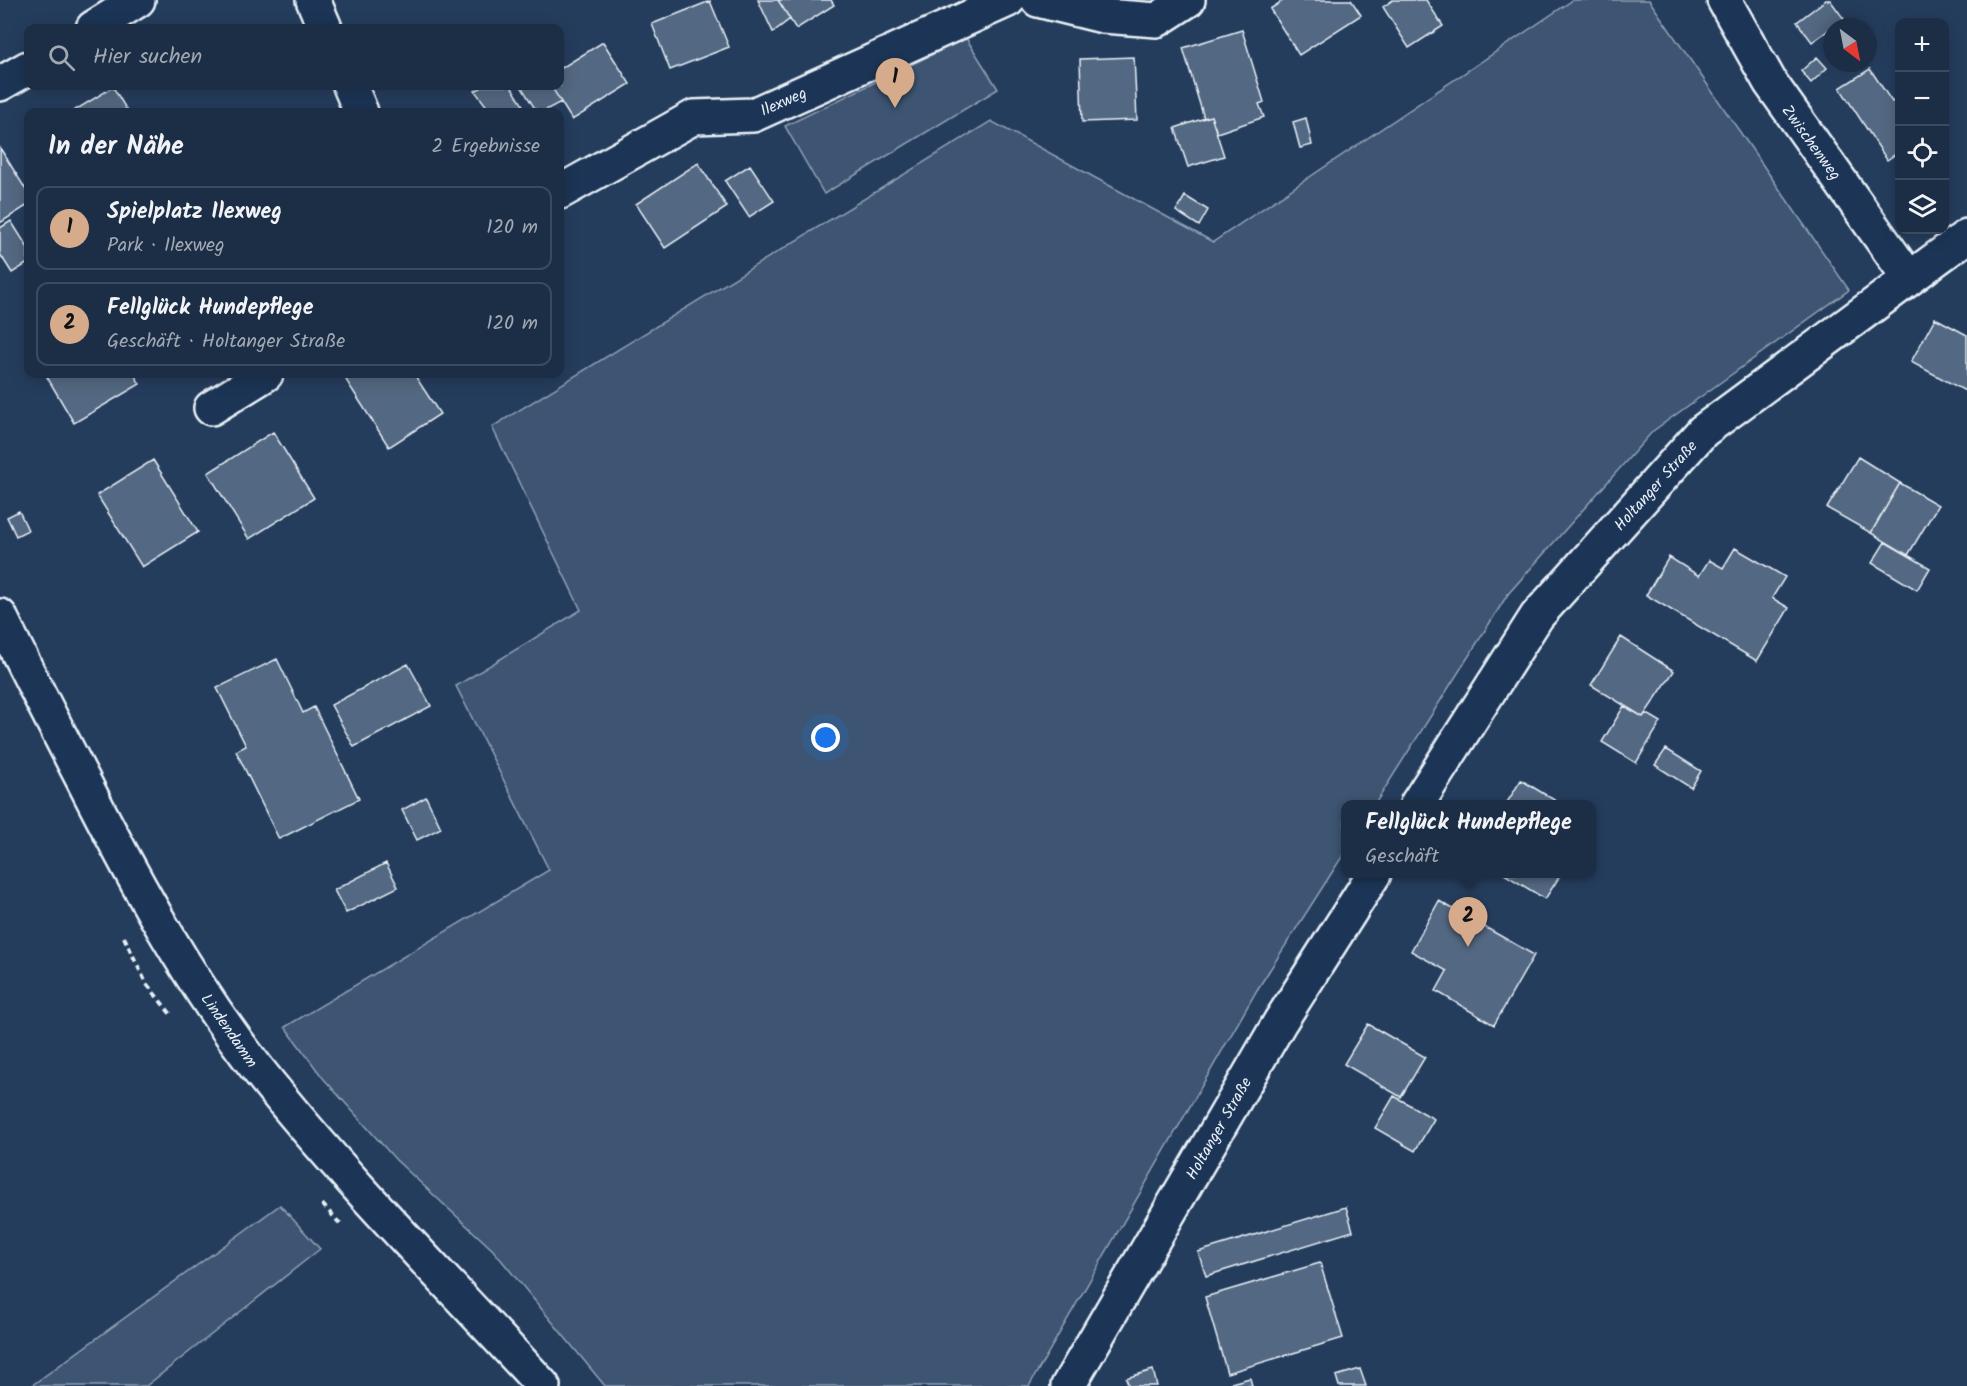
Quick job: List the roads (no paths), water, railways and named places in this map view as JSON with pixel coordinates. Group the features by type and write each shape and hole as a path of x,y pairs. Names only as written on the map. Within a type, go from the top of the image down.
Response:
{"street":[{"path":"99,24 138,0"},
{"path":"313,0 323,24"},
{"name":"Ilexweg","path":"564,190 694,117 753,115 1008,0"},
{"path":"1038,0 1103,16 1157,20 1188,0"},
{"name":"Zwischenweg","path":"1724,0 1770,82 1909,278"},
{"path":"0,84 24,70"},
{"path":"352,90 359,108"},
{"name":"Holtanger Straße","path":"1420,800 1537,616 1703,431 1967,236"},
{"path":"212,408 260,378"},
{"name":"Lindendamm","path":"0,616 134,879 180,959 218,1015 258,1070 344,1173 543,1386"},
{"name":"Holtanger Straße","path":"1068,1386 1280,1022 1371,878"}],"place":[{"name":"Spielplatz Ilexweg","path":"895,108"},
{"name":"Fellglück Hundepflege","path":"1468,947"}]}
